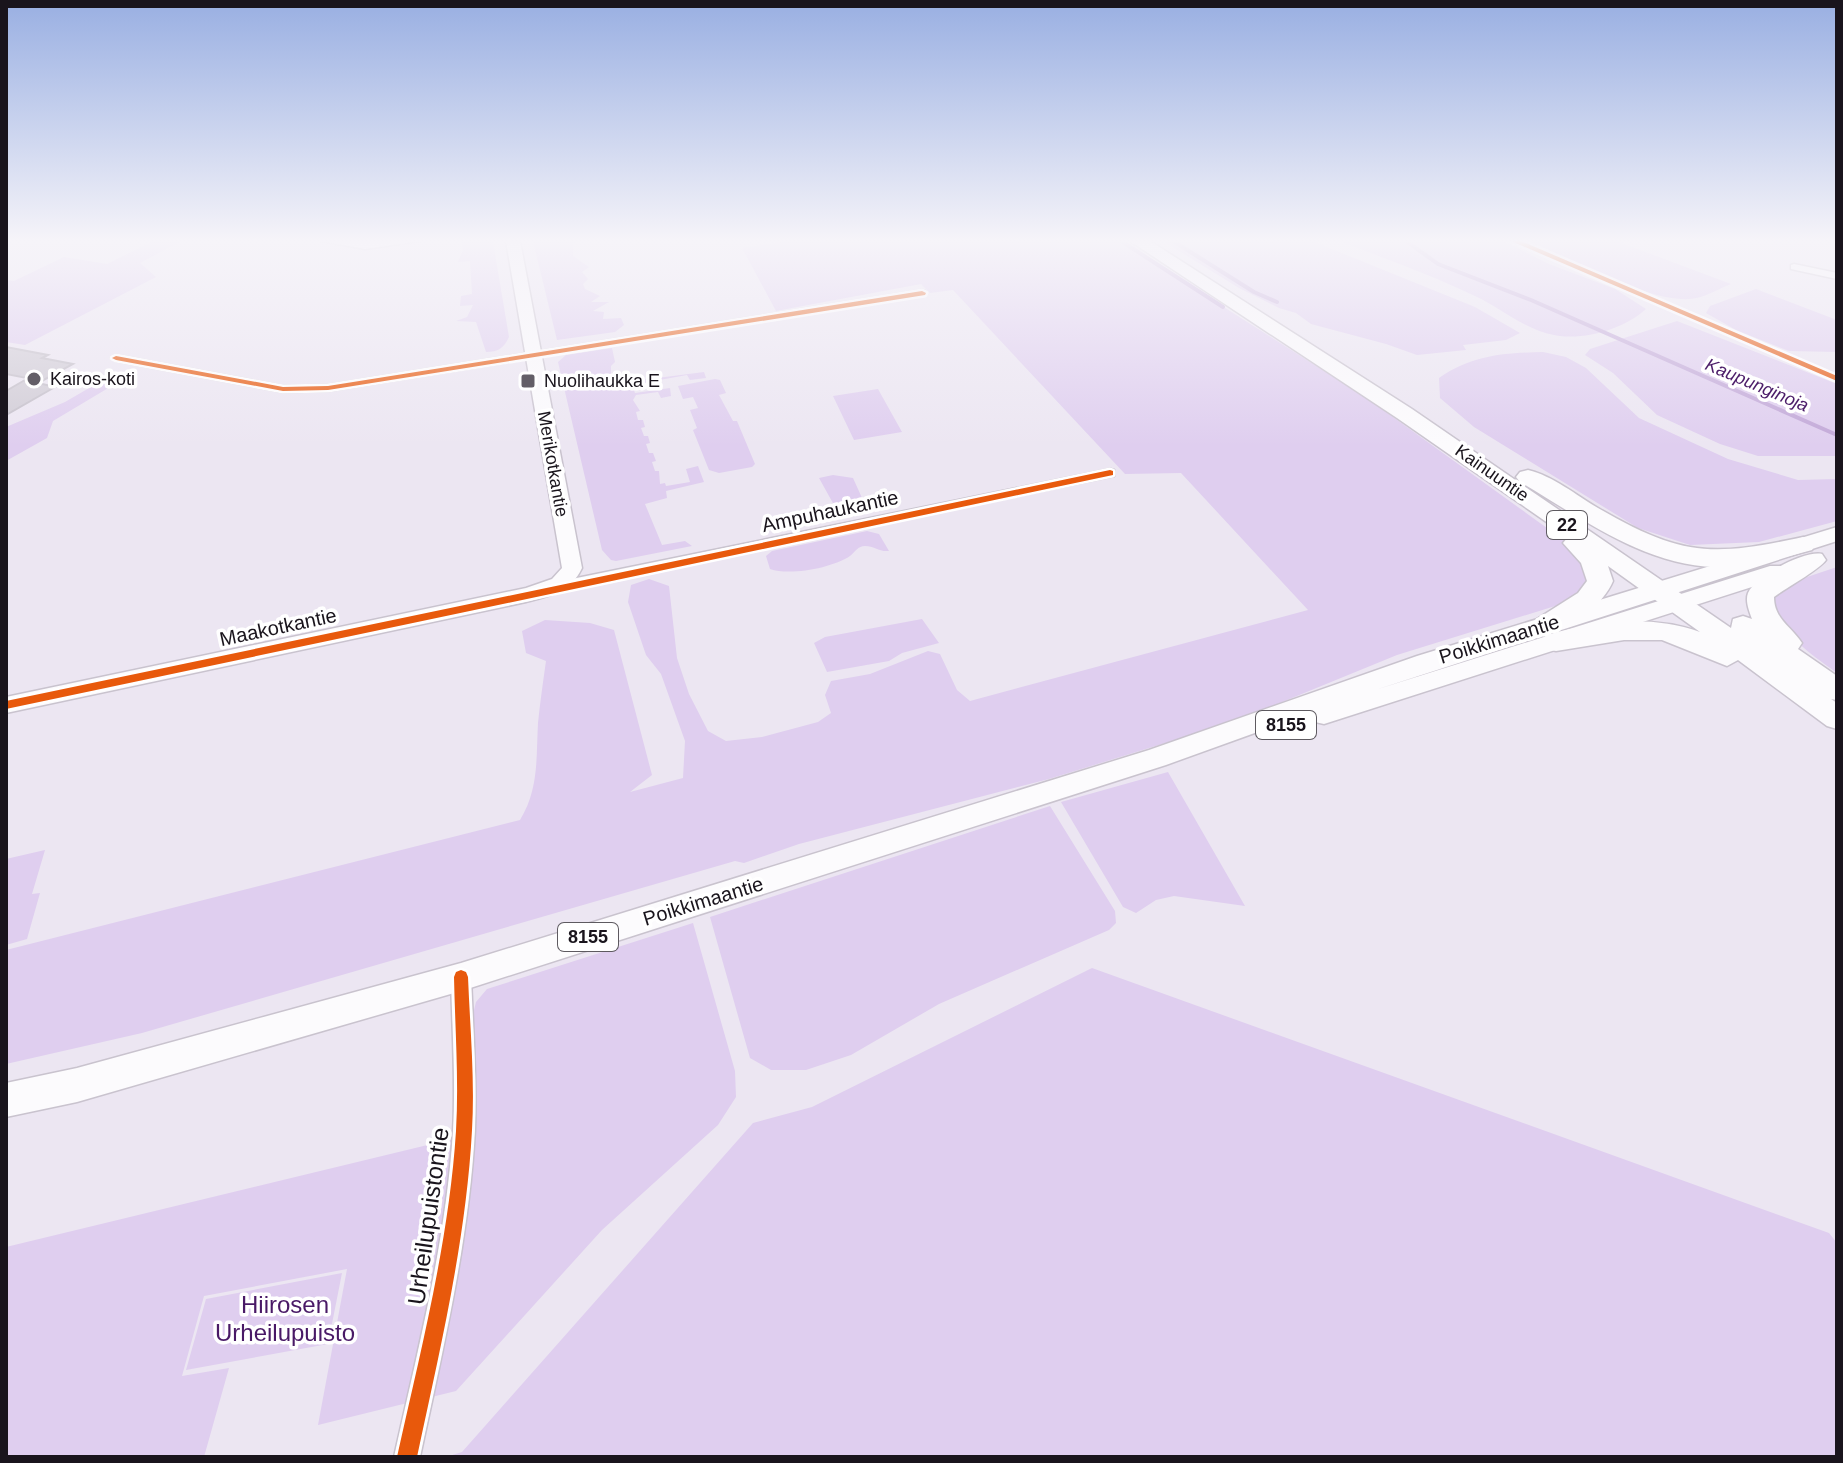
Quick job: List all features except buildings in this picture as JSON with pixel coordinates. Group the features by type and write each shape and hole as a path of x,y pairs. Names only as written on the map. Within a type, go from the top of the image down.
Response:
{"highway":[{"name":"Kainuuntie","path":"1246,309 1474,461 1837,690"},
{"name":"Kainuuntie","path":"1263,309 1528,477 1682,593 1837,720"},
{"path":"1474,461 1584,550 1601,571 1598,591 1552,633"},
{"path":"1528,477 1644,542 1678,554 1714,559 1818,553"},
{"path":"1818,553 1771,585 1761,594 1759,604 1773,629 1837,681"},
{"path":"1552,633 1634,628 1670,631 1718,651 1837,720"}],"main road":[{"name":"Poikkimaantie","path":"6,1100 77,1085 461,977 1165,755 1301,721 1552,633 1818,553 1837,534"}],"street":[{"name":"Merikotkantie","path":"526,309 572,568 569,576 557,586"},
{"path":"116,358 283,389 328,388 818,309"},
{"name":"Ampuhaukantie","path":"557,586 1110,473"},
{"name":"Maakotkantie","path":"6,705 557,586"},
{"name":"Urheilupuistontie","path":"407,1457 420,1404 460,1184 464,1128 461,977"}],"green space":[{"path":"6,309 94,309 25,345 6,342"},
{"path":"471,309 504,309 509,337 503,347 486,352 476,322 456,321 467,317"},
{"path":"550,309 596,309 593,311 604,312 603,319 621,318 624,325 615,332 557,340"},
{"path":"971,309 1227,309 1368,399 1572,546 1592,572 1586,589 1568,602 1397,655 1233,722 1049,779 799,844 744,863 735,861 142,1033 6,1064 6,950 520,820 534,785 546,661 526,653 522,631 545,620 590,623 614,630 652,775 630,792 683,778 685,741 661,674 646,655 628,602 631,585 649,579 669,586 677,658 689,694 708,731 726,741 762,737 818,722 831,713 825,695 831,681 870,674 928,651 940,654 957,690 970,701 1308,610 1181,473 1125,474"},
{"path":"1283,309 1479,309 1520,333 1506,340 1463,345 1466,350 1417,355 1311,324 1296,313"},
{"path":"1498,309 1646,309 1615,328 1578,336 1554,335"},
{"path":"1708,309 1809,309 1837,320 1837,352 1789,351 1736,330 1706,313"},
{"path":"1677,321 1837,384 1837,456 1758,456 1720,444 1657,415 1613,373 1585,355 1590,349"},
{"path":"612,348 615,362 611,366 611,376 626,382 704,372 706,378 690,380 687,375 632,385 635,393 670,388 671,396 661,398 658,392 636,395 633,400 640,411 636,412 638,420 643,420 645,427 641,428 644,436 648,436 650,443 646,444 649,453 653,453 656,461 652,462 655,471 659,471 660,484 665,483 666,486 690,482 686,469 698,466 704,482 666,491 667,498 645,504 662,545 685,541 692,546 616,561 602,550 558,362 566,355"},
{"path":"1543,352 1566,357 1586,368 1639,418 1728,459 1798,480 1837,479 1837,521 1759,542 1690,545 1638,528 1474,427 1440,398 1439,378 1464,364 1502,355"},
{"path":"115,373 125,378 53,421 47,438 6,461 6,427 65,402"},
{"path":"720,380 726,393 719,395 733,421 737,421 755,464 752,467 719,473 709,470 693,430 697,428 690,410 698,408 693,397 683,399 678,386"},
{"path":"878,389 902,432 854,440 833,396"},
{"path":"833,475 853,478 867,509 769,530 765,520 834,505 819,478"},
{"path":"867,531 879,534 889,551 863,546 850,556 822,567 788,572 770,569 766,556 772,551"},
{"path":"1837,567 1837,673 1788,632 1772,598 1804,578"},
{"path":"922,619 939,643 902,653 889,661 827,672 814,643 825,637"},
{"path":"1168,772 1245,906 1174,896 1156,900 1136,913 1123,907 1061,802"},
{"path":"1050,806 1115,911 1116,923 1109,930 939,1004 851,1055 806,1070 771,1070 750,1058 710,917"},
{"path":"45,850 32,894 40,893 27,939 6,945 6,859"},
{"path":"693,923 735,1071 736,1097 718,1125 602,1230 456,1391 318,1425 347,1269 204,1296 182,1376 229,1368 204,1457 6,1457 6,1247 473,1134 472,1018 476,1002 487,989"},
{"path":"1092,968 1829,1233 1837,1243 1837,1457 446,1457 462,1452 753,1123 812,1107"},
{"name":"Hiirosen Urheilupuisto","path":"342,1273 328,1344 186,1370 206,1299"}],"waterway":[{"name":"Kaupunginoja","path":"1552,309 1837,435"}],"cycle path":[{"path":"116,358 283,389 328,388 820,309"},
{"path":"1674,309 1837,379"},
{"path":"6,705 1110,473"},
{"path":"407,1457 442,1295 461,1172 465,1093 461,977"}],"place":[{"name":"Kairos-koti","path":"34,379"},
{"name":"Nuolihaukka E","path":"528,381"}]}
